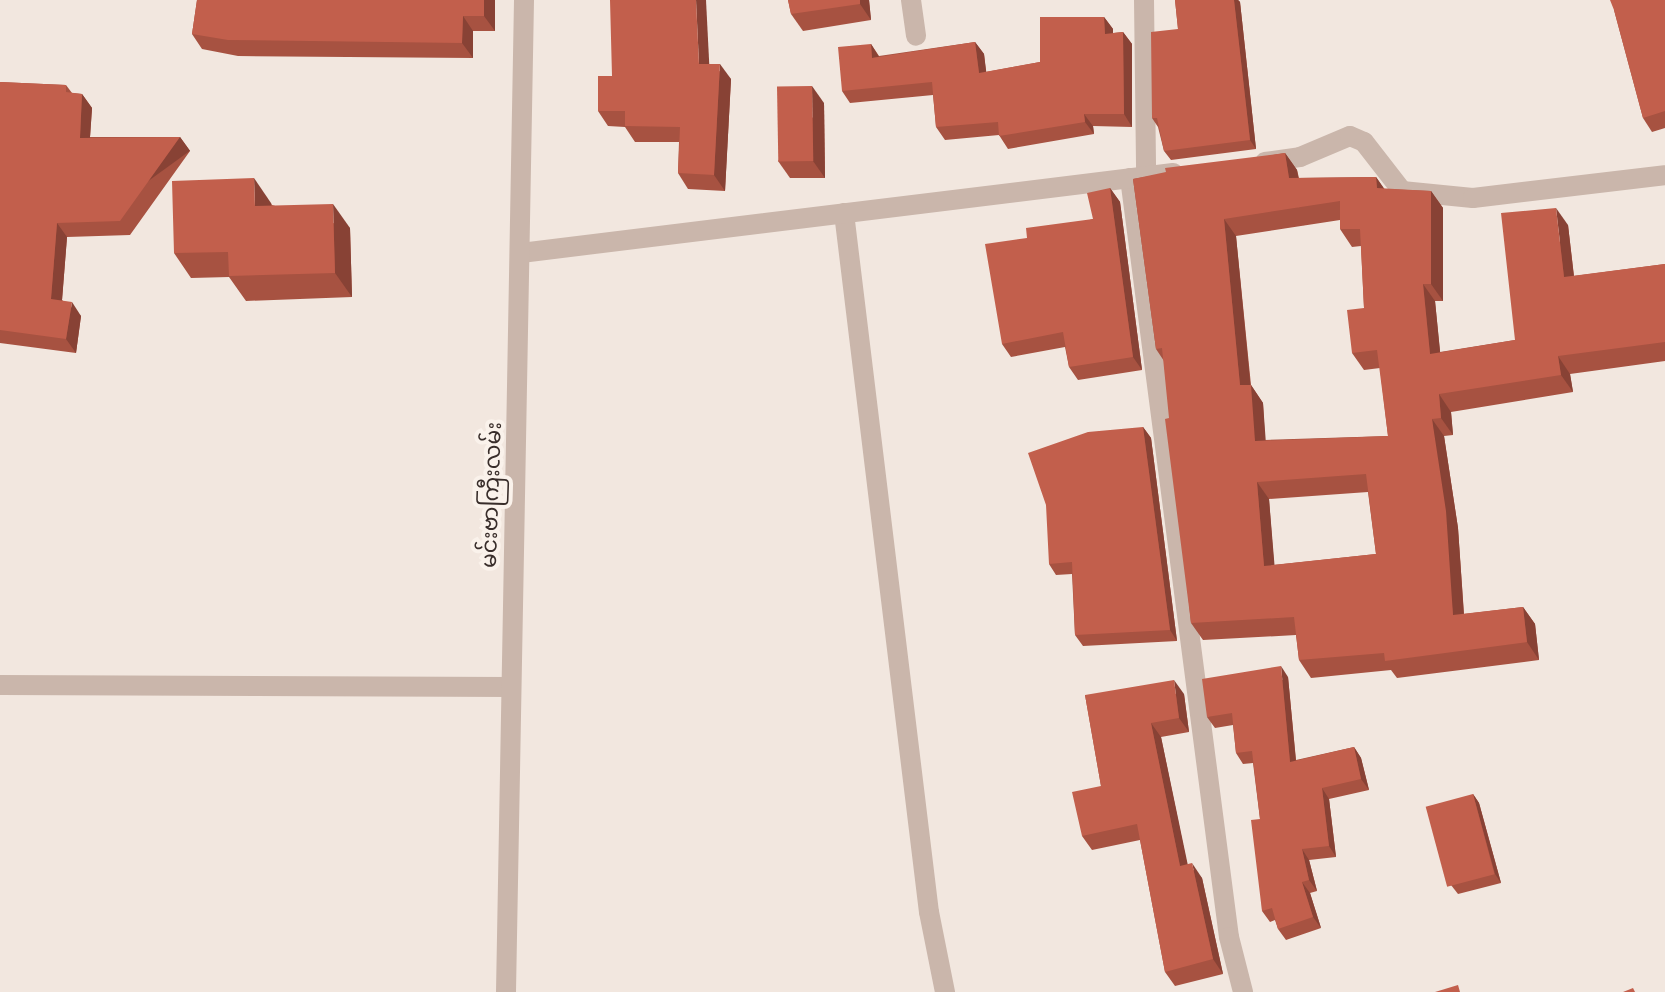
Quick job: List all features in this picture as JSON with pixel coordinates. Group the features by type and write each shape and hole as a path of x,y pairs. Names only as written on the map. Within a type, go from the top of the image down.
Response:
{"street":[{"name":"မင်းဗာကြီးလမ်း","path":"506,992 524,0"},
{"path":"911,0 916,36"},
{"path":"1144,0 1138,177 1229,937 1243,992"},
{"path":"1238,165 1300,157 1350,136 1364,142 1402,191 1473,198 1665,175"},
{"path":"521,253 1192,170"},
{"path":"844,213 927,897 945,992"},
{"path":"0,685 510,687"}],"building":[{"path":"197,0 484,0 484,16 463,16 462,43 228,40 192,34"},
{"path":"610,0 696,0 699,64 720,64 714,175 678,173 680,127 625,126 625,111 598,111 598,76 612,76"},
{"path":"788,0 860,0 860,4 791,14"},
{"path":"1175,0 1234,0 1250,140 1164,151 1157,118 1152,118 1151,32 1178,29"},
{"path":"1610,0 1665,0 1665,111 1643,118"},
{"path":"1040,17 1104,17 1105,34 1123,32 1124,114 1084,114 1085,122 999,136 998,122 936,127 932,82 842,91 838,47 871,44 872,58 975,42 979,73 1040,62"},
{"path":"0,82 66,85 66,92 82,94 80,138 180,137 120,221 57,223 51,299 72,302 66,339 0,330"},
{"path":"812,86 813,161 778,162 777,87"},
{"path":"1285,153 1289,178 1376,177 1377,188 1431,191 1431,284 1423,284 1430,354 1515,340 1501,213 1556,208 1564,277 1665,264 1665,342 1558,356 1561,375 1439,394 1441,418 1432,419 1446,511 1453,615 1523,607 1527,642 1385,661 1384,653 1299,660 1294,617 1191,623 1165,419 1169,418 1162,348 1156,349 1133,179 1166,172 1165,168","holes":["1340,201 1340,229 1360,229 1364,308 1347,310 1352,353 1377,350 1388,436 1255,441 1251,385 1240,385 1224,219","1366,474 1376,554 1264,566 1257,482"]},
{"path":"254,178 255,206 333,204 335,273 229,276 228,252 174,253 172,181"},
{"path":"1110,188 1133,357 1069,367 1063,332 1002,344 985,244 1027,238 1026,228 1093,219 1087,193"},
{"path":"1143,427 1170,630 1075,635 1072,562 1049,564 1046,505 1028,453 1088,432"},
{"path":"1281,666 1290,762 1354,747 1361,779 1322,788 1329,846 1302,849 1309,880 1302,882 1313,917 1278,929 1272,908 1262,911 1251,820 1260,819 1252,751 1236,753 1232,713 1207,717 1202,679"},
{"path":"1174,680 1179,718 1151,723 1180,866 1192,863 1213,959 1165,972 1137,824 1082,836 1072,792 1101,786 1085,695"},
{"path":"1473,794 1494,874 1447,887 1426,807"},
{"path":"1458,985 1460,992 1435,992"}]}
